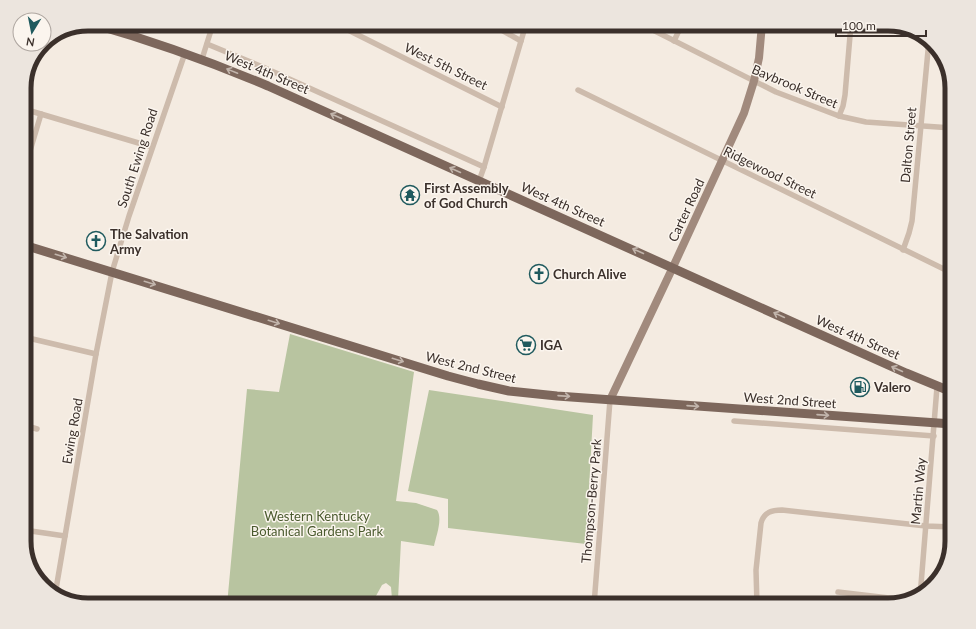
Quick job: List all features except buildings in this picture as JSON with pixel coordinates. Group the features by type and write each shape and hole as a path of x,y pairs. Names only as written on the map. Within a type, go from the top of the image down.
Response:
{"main road":[{"name":"West 4th Street","path":"118,31 202,59 268,86 945,389"},
{"name":"Carter Road","path":"610,400 744,113 754,81 759,58 761,31"},
{"name":"West 2nd Street","path":"31,247 478,384 525,393 945,424"}],"street":[{"path":"133,35 134,31"},
{"path":"202,59 211,31"},
{"name":"West 5th Street","path":"350,31 502,107"},
{"path":"503,31 521,41"},
{"path":"479,181 524,31"},
{"name":"Baybrook Street","path":"655,31 776,92 840,116 866,122 945,128"},
{"path":"674,40 678,31"},
{"path":"840,116 845,95 850,31"},
{"name":"West 4th Street","path":"207,44 265,68 484,167"},
{"name":"Dalton Street","path":"903,250 912,222 928,48"},
{"name":"South Ewing Road","path":"112,272 152,147 185,53"},
{"name":"Ridgewood Street","path":"578,90 945,270"},
{"path":"31,111 152,147"},
{"path":"31,148 41,114"},
{"name":"Ewing Road","path":"55,587 96,354 112,272"},
{"path":"31,339 96,354"},
{"name":"Martin Way","path":"921,587 937,386"},
{"name":"Thompson-Berry Park","path":"595,598 610,400"},
{"path":"759,422 761,411"},
{"name":"West 2nd Street","path":"734,421 934,436"},
{"path":"31,427 37,429"},
{"path":"757,598 756,570 762,518 770,511 782,510 926,526 945,527"},
{"path":"31,531 64,536"},
{"path":"838,592 889,598"}],"green space":[{"name":"Western Kentucky Botanical Gardens Park","path":"290,334 414,372 396,501 416,503 437,510 439,514 439,523 434,546 401,541 398,598 392,598 391,587 386,583 382,585 375,598 228,598 247,389 279,392"},
{"path":"429,390 593,415 586,544 448,528 448,499 408,491"}],"place":[{"name":"First Assembly of God Church","path":"410,195"},
{"name":"The Salvation Army","path":"96,241"},
{"name":"Church Alive","path":"539,274"},
{"name":"IGA","path":"526,345"},
{"name":"Valero","path":"860,387"}]}
